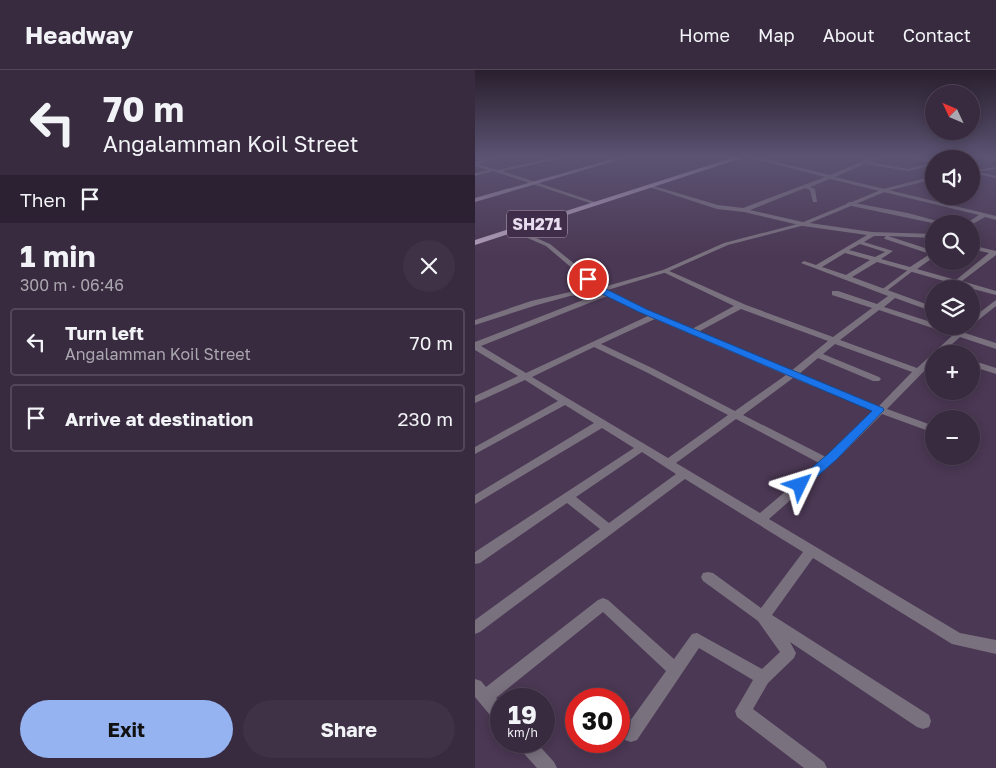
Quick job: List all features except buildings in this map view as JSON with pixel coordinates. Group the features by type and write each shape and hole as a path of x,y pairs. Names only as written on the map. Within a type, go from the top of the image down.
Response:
{"main road":[{"path":"475,200 513,190"},
{"name":"SH271","path":"475,243 644,190"}],"street":[{"path":"551,190 598,204"},
{"path":"660,190 717,207 743,210 803,224 872,234 925,236"},
{"path":"743,210 799,190"},
{"path":"812,190 815,201"},
{"path":"475,345 604,291 665,271 726,244 803,224 885,190 996,218"},
{"path":"849,204 925,219"},
{"path":"516,231 547,246 604,291 655,316 879,410 925,427"},
{"path":"817,267 872,234 925,250"},
{"path":"848,277 890,250 858,242"},
{"path":"980,249 995,253"},
{"path":"844,251 950,280"},
{"path":"960,280 995,253"},
{"path":"912,270 925,260"},
{"path":"804,263 848,277 925,307"},
{"path":"665,271 740,306 917,371"},
{"path":"980,288 996,293"},
{"path":"475,323 534,303 570,294 604,291"},
{"path":"835,293 925,323"},
{"path":"668,463 793,374 893,296"},
{"path":"980,315 996,302"},
{"path":"692,332 740,306"},
{"path":"475,400 655,316"},
{"path":"947,345 958,335"},
{"path":"962,335 996,346"},
{"path":"594,344 826,462"},
{"path":"475,345 957,639 996,647"},
{"path":"817,354 876,379"},
{"path":"761,519 826,462 925,364"},
{"path":"980,366 996,370"},
{"path":"475,451 565,401"},
{"path":"475,500 602,423"},
{"path":"475,559 642,447"},
{"path":"475,628 685,473"},
{"path":"567,497 609,529"},
{"path":"763,617 812,550"},
{"path":"708,577 763,617 923,722"},
{"path":"490,702 480,691 603,604 675,670"},
{"path":"763,617 789,653 763,678 743,711 818,768"},
{"path":"631,734 697,639 763,678"},
{"path":"535,753 548,768"}],"lane":[{"path":"883,292 912,270"}],"route":[{"path":"588,279 601,290 643,310 879,410 833,457 800,485"}]}
